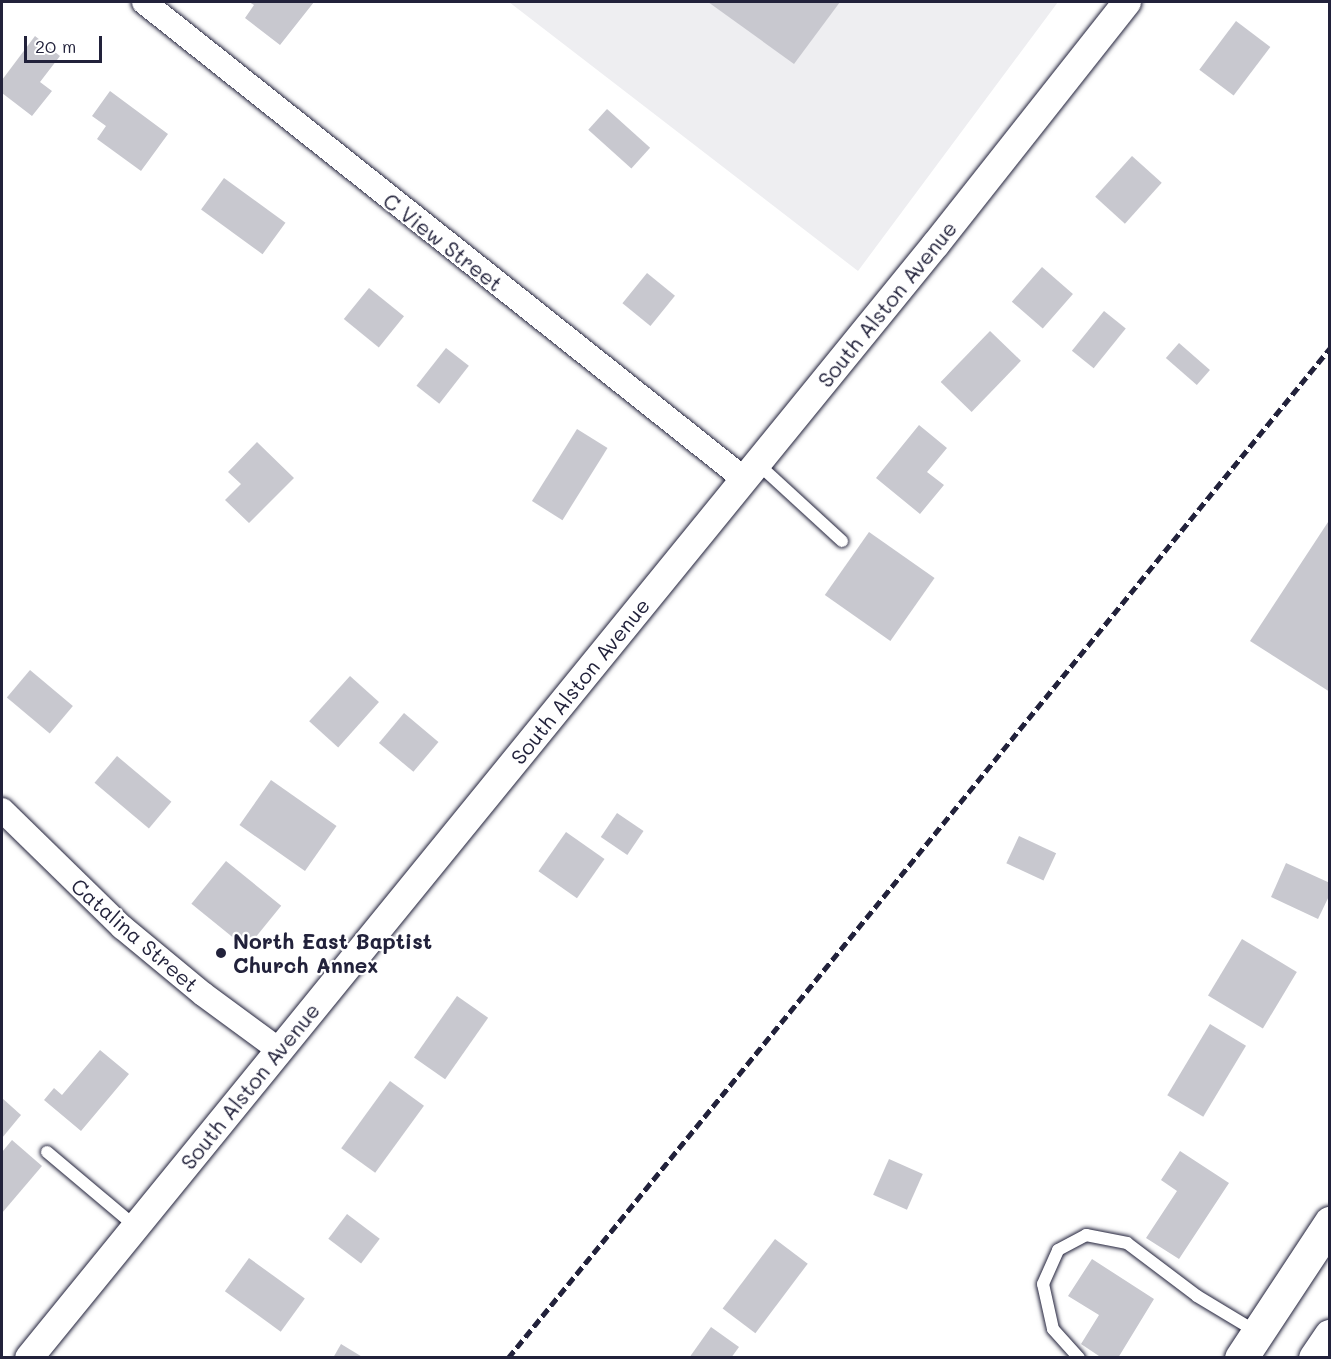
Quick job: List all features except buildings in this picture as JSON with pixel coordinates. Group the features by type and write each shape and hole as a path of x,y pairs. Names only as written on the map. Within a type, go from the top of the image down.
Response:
{"main road":[{"path":"1250,1345 1329,1223"},
{"path":"1315,1358 1329,1336"}],"street":[{"name":"C View Street","path":"144,2 751,471"},
{"name":"South Alston Avenue","path":"28,1358 751,471 1127,2"},
{"name":"Catalina Street","path":"2,810 122,927 203,994 279,1050"}],"lane":[{"path":"751,471 842,541"},
{"path":"46,1152 135,1226"},
{"path":"1079,1358 1053,1329 1043,1284 1058,1250 1086,1235 1127,1243 1197,1296 1250,1345"}],"shaded area":[{"path":"509,2 1058,2 858,271"}],"railway":[{"path":"508,1358 1330,348"}],"place":[{"name":"North East Baptist Church Annex","path":"221,953"}]}
